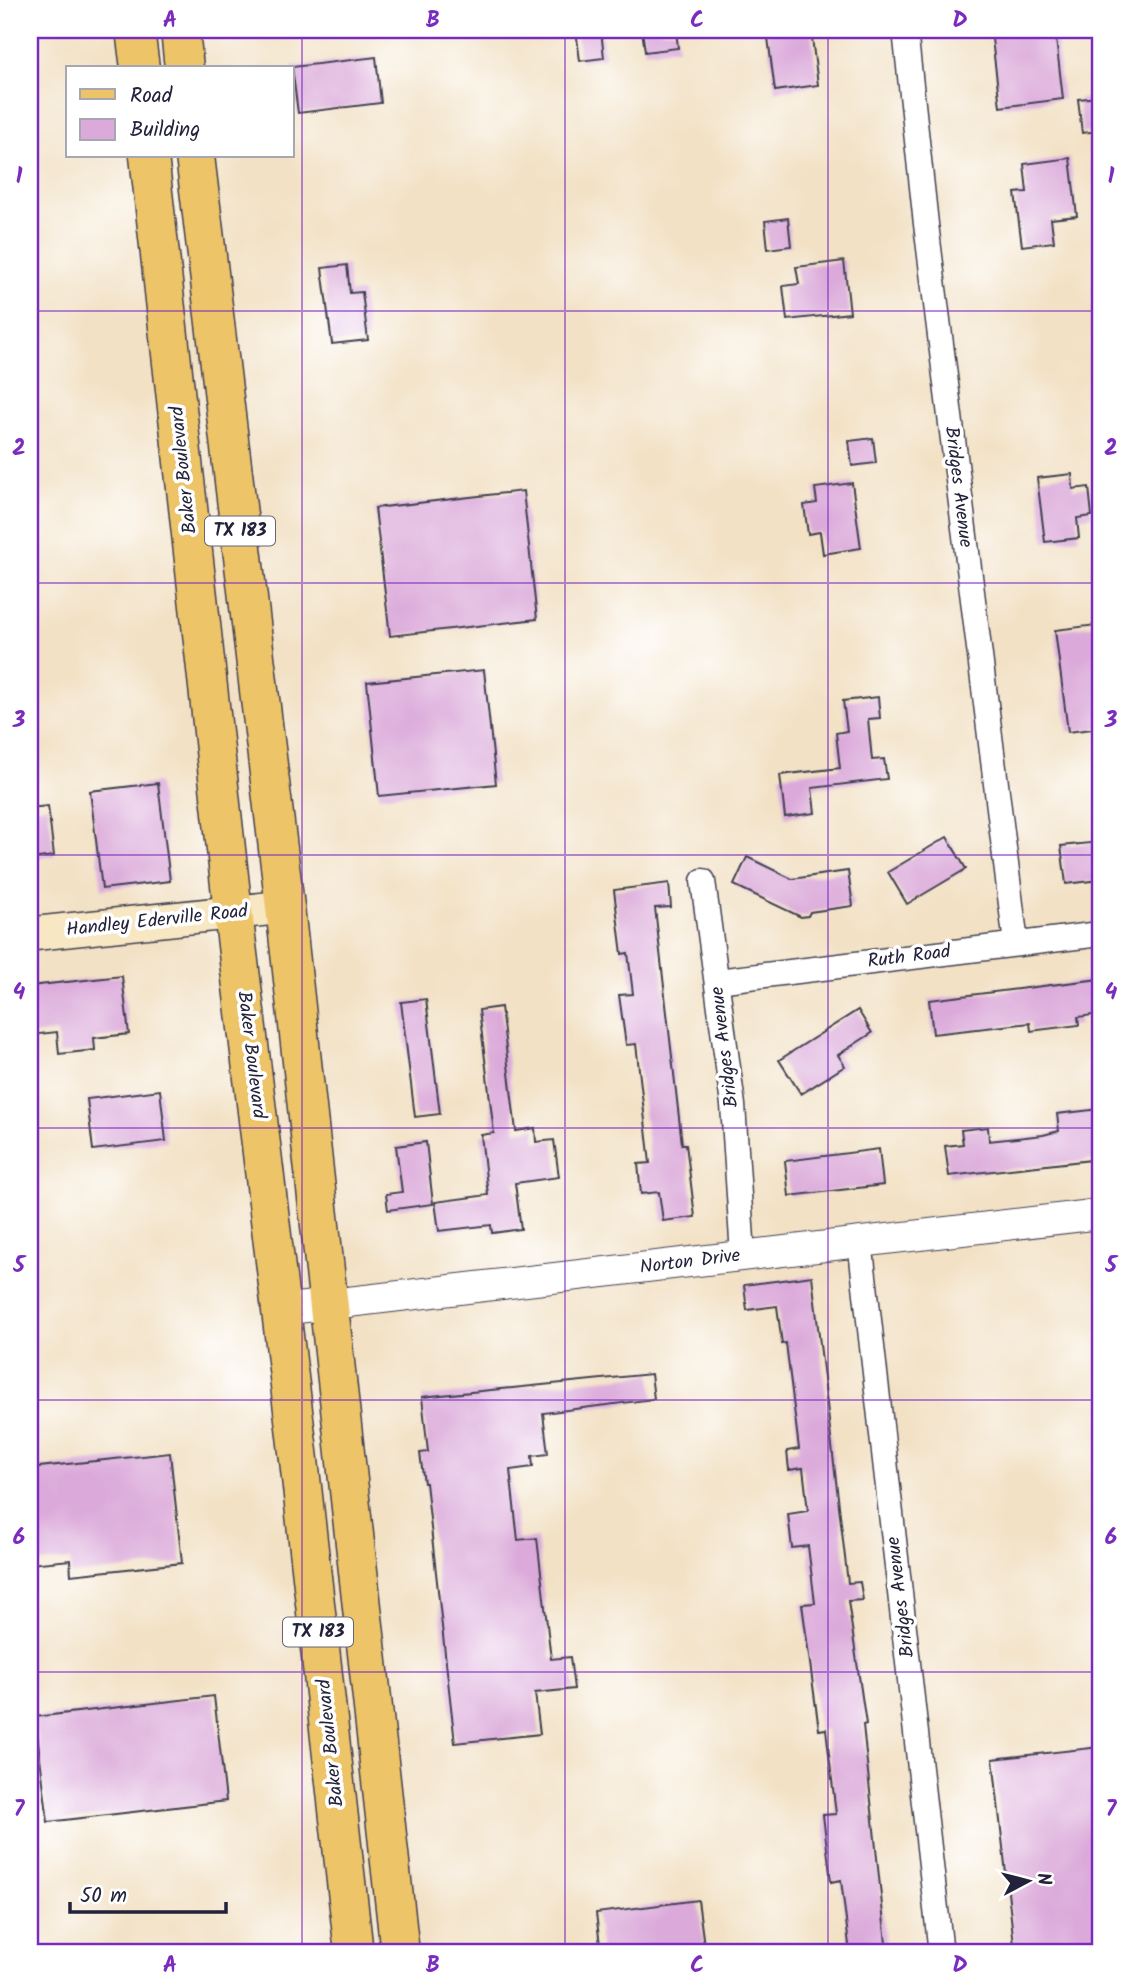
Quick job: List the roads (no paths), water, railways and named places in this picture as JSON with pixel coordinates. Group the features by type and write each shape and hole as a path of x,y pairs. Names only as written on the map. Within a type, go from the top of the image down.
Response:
{"main road":[{"path":"135,30 139,66"},
{"path":"180,30 184,66"},
{"name":"Baker Boulevard","path":"149,158 233,912 354,1953"},
{"name":"TX 183","path":"195,158 285,907 400,1953"},
{"name":"Handley Ederville Road","path":"30,934 285,907"}],"street":[{"name":"Bridges Avenue","path":"905,30 929,251 1016,944"},
{"name":"Bridges Avenue","path":"703,881 733,1105 743,1255"},
{"name":"Ruth Road","path":"717,981 1100,934"},
{"name":"Norton Drive","path":"280,1310 1100,1214"},
{"name":"Bridges Avenue","path":"860,1241 941,1953"}]}
